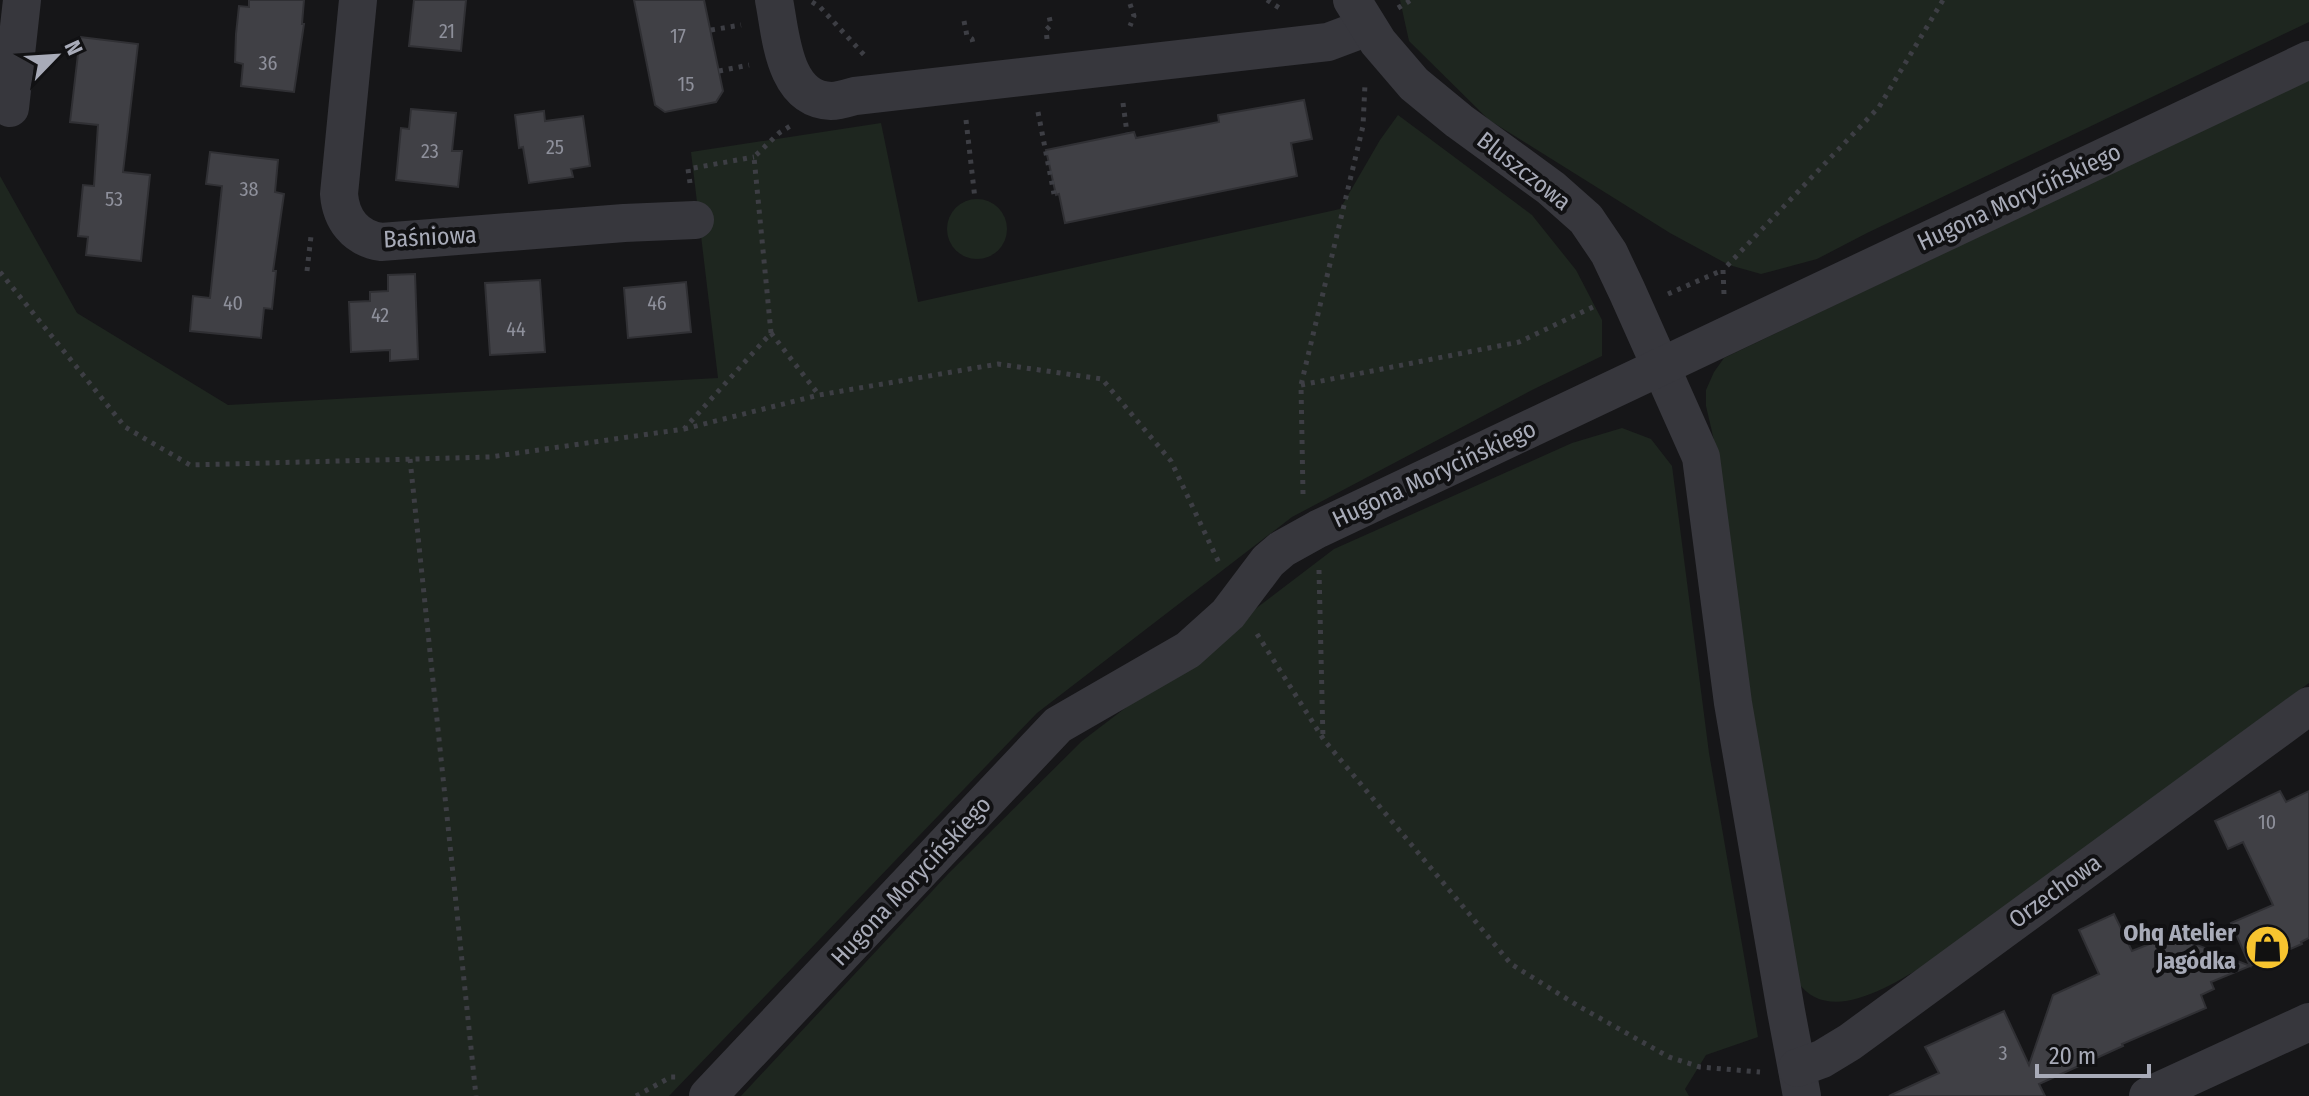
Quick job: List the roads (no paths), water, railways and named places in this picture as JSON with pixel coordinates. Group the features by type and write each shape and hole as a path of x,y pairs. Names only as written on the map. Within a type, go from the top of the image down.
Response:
{"street":[{"path":"10,108 22,0"},
{"name":"Baśniowa","path":"358,0 339,194 346,219 360,235 381,242 695,220"},
{"path":"774,0 791,74 809,93 844,99 1328,42 1356,21"},
{"name":"Bluszczowa","path":"1356,21 1436,103 1551,188 1586,219 1609,253 1701,457 1733,703 1800,1082"},
{"name":"Hugona Morycińskiego","path":"708,1096 1058,725 1188,650 1216,627 1268,561 1310,518 1661,367 2309,60"},
{"name":"Orzechowa","path":"1800,1082 1822,1059 1850,1042 2309,706"},
{"path":"2148,1096 2309,1022"}],"place":[{"name":"Ohq Atelier Jagódka","path":"2267,947"}]}
